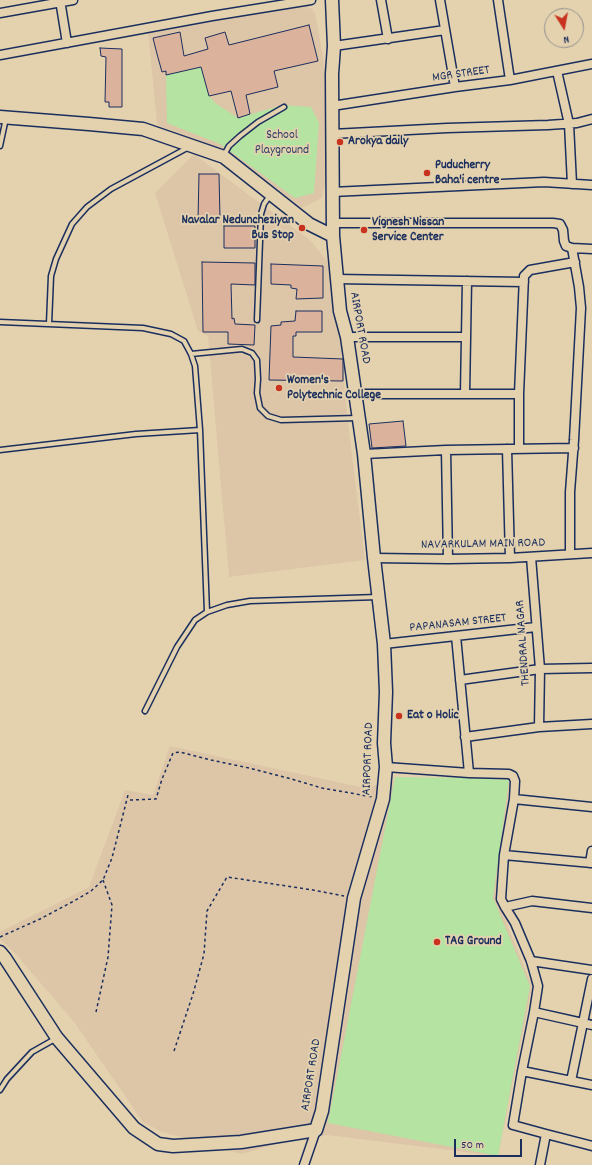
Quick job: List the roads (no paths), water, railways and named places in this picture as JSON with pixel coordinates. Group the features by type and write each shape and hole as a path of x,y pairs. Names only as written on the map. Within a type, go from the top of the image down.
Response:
{"street":[{"path":"0,13 60,1 74,0"},
{"path":"0,54 311,0"},
{"name":"AIRPORT ROAD","path":"0,952 57,1038 134,1128 158,1144 173,1146 241,1142 316,1130 322,1111 354,898 383,799 386,767 384,743 386,692 384,644 364,454 347,336 340,311 332,223 332,106 334,46 332,0"},
{"path":"381,0 388,39"},
{"path":"440,0 454,87"},
{"path":"498,0 510,80"},
{"path":"60,1 67,43"},
{"path":"334,46 445,30"},
{"name":"MGR STREET","path":"332,106 510,80 592,64"},
{"path":"557,71 569,124 572,184"},
{"path":"3,118 143,129 224,157 309,224 333,236"},
{"path":"332,134 569,124 592,119"},
{"path":"332,192 536,183 592,185"},
{"path":"332,223 553,223 560,224 563,230 566,246 572,248 592,249"},
{"path":"570,554 570,492 574,448 581,308 572,248"},
{"path":"519,449 519,394 524,276 530,270 575,262"},
{"path":"336,279 524,282"},
{"path":"465,394 467,282"},
{"path":"347,336 466,337"},
{"path":"355,394 519,394"},
{"path":"364,454 446,450 574,448"},
{"path":"507,449 510,558"},
{"path":"446,450 448,559"},
{"name":"NAVARKULAM MAIN ROAD","path":"374,558 530,558 592,553"},
{"name":"THENDRAL NAGAR","path":"530,558 540,669 539,727"},
{"name":"PAPANASAM STREET","path":"384,644 536,627"},
{"path":"456,636 465,737 470,773"},
{"path":"460,680 540,669 592,668"},
{"path":"465,737 539,727 592,724"},
{"path":"386,767 470,773 509,774 513,776 515,781 514,799 504,854 501,899 515,923 532,961 538,986 513,1125 592,1146"},
{"path":"514,799 592,807"},
{"path":"504,854 591,863 592,851"},
{"path":"505,907 532,901 592,908"},
{"path":"532,961 592,970"},
{"path":"572,1081 592,979"},
{"path":"534,1012 592,1025"},
{"path":"522,1071 592,1085"},
{"path":"304,1165 316,1130"},
{"path":"540,1165 546,1134"}],"lane":[{"path":"224,157 226,150 240,136 258,122 284,107"},
{"path":"0,146 3,118"},
{"path":"49,324 51,276 56,259 72,224 87,207 111,189 191,146"},
{"path":"257,320 261,214 264,204 271,194"},
{"path":"0,322 143,328 171,334 184,341 195,366 200,430 207,612"},
{"path":"191,354 242,349 252,353 258,360 257,393 260,408 268,416 282,420 359,418"},
{"path":"0,450 136,434 200,430"},
{"path":"145,711 177,647 194,620 207,612 227,605 250,601 378,597"},
{"path":"0,1090 7,1079 32,1052 57,1038"}],"place":[{"name":"Arokya daily","path":"340,142"},
{"name":"Puducherry Baha'i centre","path":"427,173"},
{"name":"Navalar Neduncheziyan Bus Stop","path":"302,228"},
{"name":"Vignesh Nissan Service Center","path":"364,230"},
{"name":"Women's Polytechnic College","path":"279,388"},
{"name":"Eat o Holic","path":"399,716"},
{"name":"TAG Ground","path":"437,942"}],"park label":[{"name":"School Playground","path":"282,144"}]}
